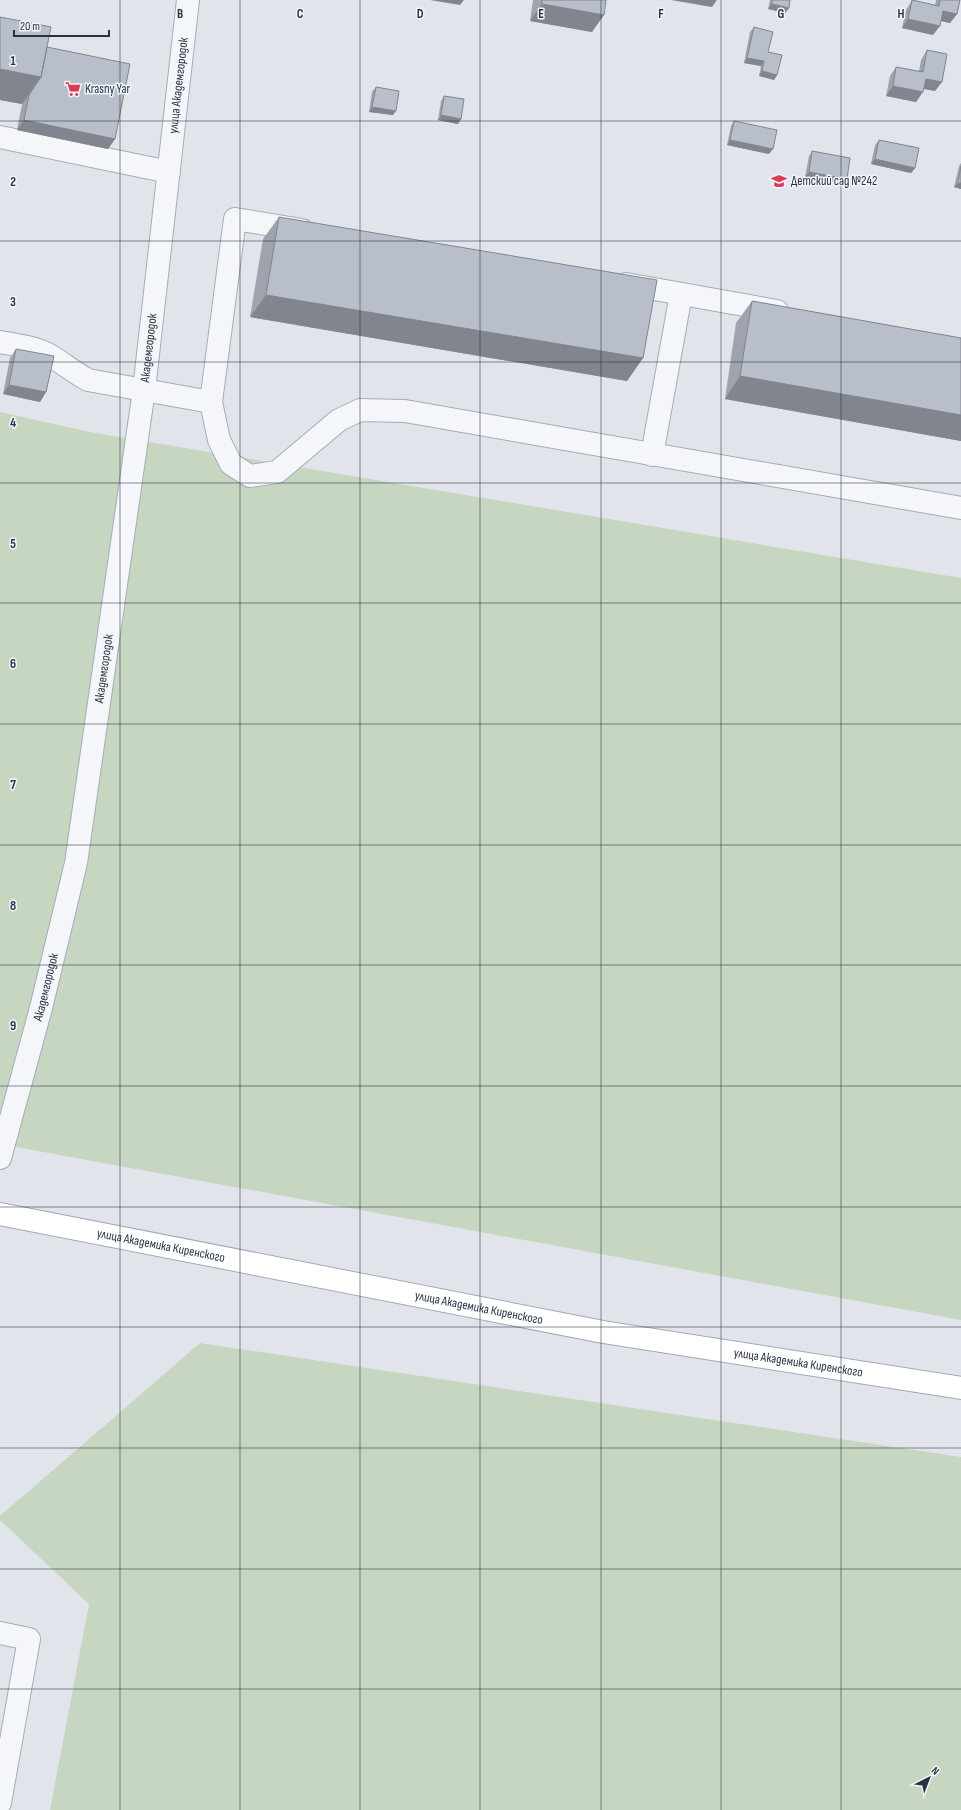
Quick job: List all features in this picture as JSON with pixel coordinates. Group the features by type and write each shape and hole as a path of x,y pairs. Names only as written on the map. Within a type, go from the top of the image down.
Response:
{"main road":[{"name":"улица Академика Киренского","path":"0,1214 603,1332 961,1388"}],"street":[{"name":"улица Академгородок","path":"169,172 188,0"},
{"path":"0,137 169,172"},
{"name":"Академгородок","path":"0,1158 41,1008 76,863 144,390 169,172"},
{"path":"321,233 235,219 211,402 219,440 231,464 250,476 277,472 339,420 360,410 376,409 405,411 961,508"},
{"path":"603,280 798,315"},
{"path":"652,455 681,294"},
{"path":"0,342 38,350 51,356 76,374 88,380 211,402"},
{"path":"0,1633 29,1639 0,1803"}],"green space":[{"path":"0,412 90,432 961,578 961,1320 0,1144"},
{"path":"200,1343 961,1457 961,1810 50,1810 89,1604 0,1520 0,1516"}],"building":[{"path":"542,0 606,0 604,15 542,4"},
{"path":"772,0 790,0 789,8 772,4"},
{"path":"912,0 939,6 940,0 960,0 957,14 943,11 940,26 908,19"},
{"path":"0,17 51,27 41,77 0,69"},
{"path":"754,27 773,32 768,52 782,55 777,75 762,71 764,61 747,58"},
{"name":"Krasny Yar","path":"47,47 130,64 115,139 24,120 29,95 41,77"},
{"path":"927,50 947,54 942,82 926,79 923,92 893,86 896,67 923,72"},
{"path":"376,87 399,91 396,111 372,107"},
{"path":"444,96 464,99 461,119 441,115"},
{"path":"734,121 777,130 773,149 730,140"},
{"path":"879,140 919,148 915,168 875,159"},
{"path":"812,151 850,158 847,179 809,172"},
{"path":"961,166 961,183 958,183"},
{"path":"279,217 657,280 643,358 266,295"},
{"path":"752,301 961,338 961,415 740,376"},
{"path":"16,349 54,356 46,392 9,385"}],"place":[{"name":"Krasny Yar","path":"73,89"},
{"name":"Детский сад №242","path":"779,181"}]}
